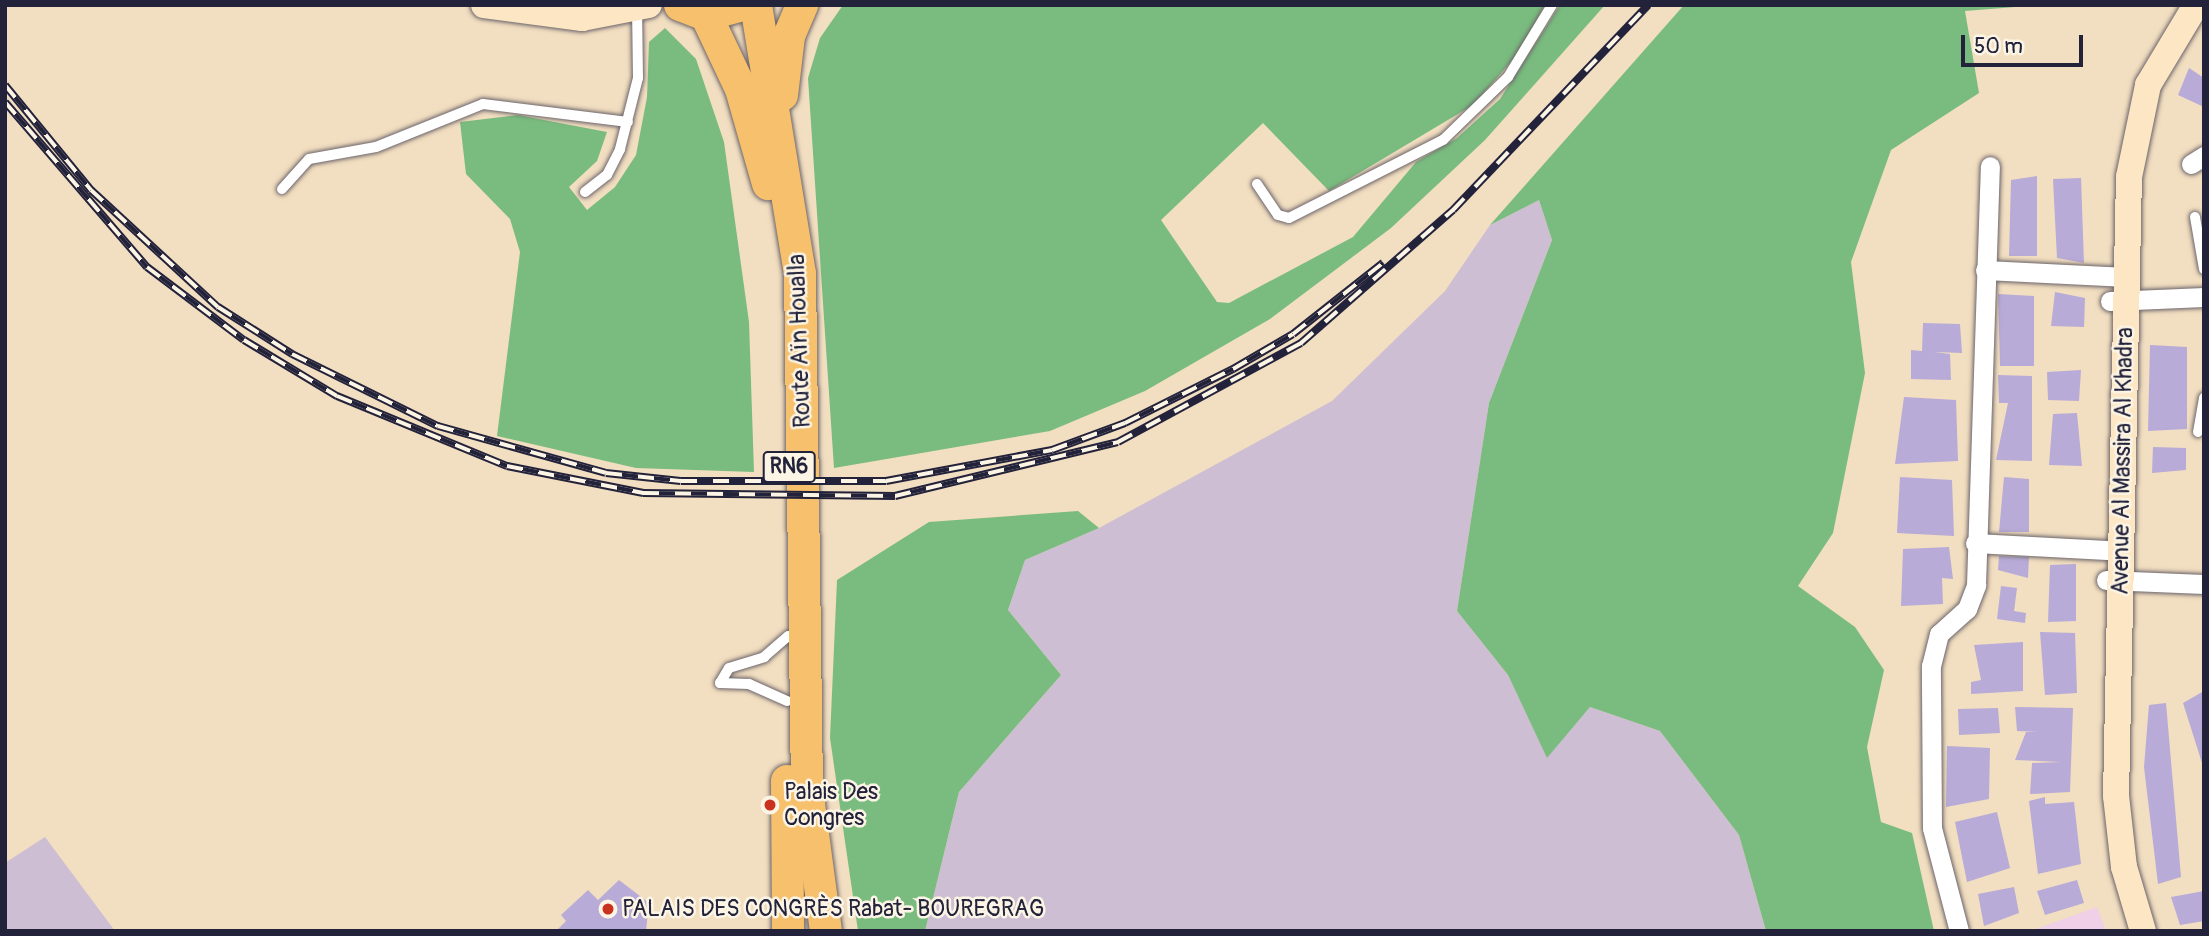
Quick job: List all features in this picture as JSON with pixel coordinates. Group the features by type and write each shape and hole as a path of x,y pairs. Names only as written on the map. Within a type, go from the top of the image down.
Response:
{"highway":[{"name":"RN6","path":"686,8 744,5"},
{"name":"Route Aïn Houalla","path":"756,5 800,274 806,747 810,830 826,931"},
{"path":"782,152 782,78 802,5"},
{"name":"Route Aïn Houalla","path":"686,8 745,100 777,242 789,432 788,931"},
{"name":"RN6","path":"800,931 806,747"}],"main road":[{"path":"484,5 555,18 643,7"},
{"name":"Avenue Al Massira Al Khadra","path":"2127,931 2103,813 2113,580 2119,289 2113,178 2124,111 2145,54 2178,5"},
{"name":"Avenue Al Massira Al Khadra","path":"2143,931 2118,817 2113,580 2107,550 2119,289 2135,128 2156,67 2196,5"}],"street":[{"path":"1959,931 1932,828 1931,666 1939,634 1973,599 1990,166"},
{"path":"1985,270 2119,289 2204,297"},
{"path":"1975,543 2107,550"},
{"path":"2113,580 2204,584"}],"lane":[{"path":"1257,184 1278,215 1289,218 1443,140 1508,77 1552,5"},
{"path":"584,192 612,167 628,122 639,69 643,7"},
{"path":"282,189 309,159 376,147 483,104 628,122"},
{"path":"2195,217 2204,269"},
{"path":"2198,432 2204,398"},
{"path":"787,701 757,686 720,683 729,668 764,657 788,636"}],"shaded area":[{"path":"1539,200 1552,240 1489,403 1457,611 1508,675 1547,757 1590,707 1660,731 1739,835 1766,931 925,931 959,792 1061,675 1008,610 1025,560 1099,528 1332,401 1445,291 1490,225"},
{"path":"45,837 115,931 5,931 5,863"},
{"path":"2097,907 2106,931 2030,931"}],"green space":[{"path":"843,5 1545,5 1517,55 1473,105 1329,191 1263,123 1161,220 1217,302 1229,303 1353,237 1416,162 1457,138 1500,99 1560,5 1605,5 1485,140 1391,228 1270,319 1145,391 1050,431 834,468 808,78 820,38"},
{"path":"1684,5 2042,5 1965,11 1979,93 1891,150 1851,262 1865,373 1833,533 1798,586 1855,627 1884,670 1867,747 1881,822 1912,833 1934,931 1766,931 1739,835 1660,731 1590,707 1547,758 1508,675 1457,611 1489,403 1552,240 1539,200 1490,225"},
{"path":"665,28 696,59 724,142 749,322 754,472 636,468 497,436 520,252 510,219 466,174 460,122 518,115 607,132 597,161 569,187 587,210 615,187 636,155 647,97 649,42"},
{"path":"1078,511 1099,528 1025,560 1008,610 1061,675 959,792 925,931 858,931 830,738 837,580 929,522"}],"building":[{"path":"2189,68 2204,78 2204,107 2178,95"},
{"path":"2037,176 2037,256 2009,256 2011,180"},
{"path":"2081,178 2084,263 2057,258 2053,179"},
{"path":"2055,292 2085,298 2084,327 2051,326"},
{"path":"1998,294 2034,296 2034,366 2000,366"},
{"path":"1923,323 1960,324 1962,353 1934,352 1950,354 1951,380 1911,379 1911,350 1922,351"},
{"path":"2150,345 2187,347 2187,429 2148,431"},
{"path":"2081,370 2079,401 2048,400 2047,372"},
{"path":"1998,375 2032,376 2032,461 1996,460 2008,403 1999,403"},
{"path":"1904,397 1956,400 1958,461 1895,464"},
{"path":"2077,413 2082,466 2049,465 2053,414"},
{"path":"2153,447 2186,448 2186,470 2152,473"},
{"path":"1900,477 1952,480 1954,536 1897,533"},
{"path":"2004,477 2029,479 2029,532 1999,532"},
{"path":"1949,547 1953,579 1942,578 1943,604 1901,606 1903,549"},
{"path":"1999,556 2029,557 2028,578 1998,570"},
{"path":"2076,564 2076,621 2048,622 2050,565"},
{"path":"2001,586 2017,588 2014,611 2026,613 2025,623 1997,619"},
{"path":"2040,632 2075,633 2077,693 2045,695"},
{"path":"2023,642 2023,691 1971,694 1971,682 1981,680 1974,645"},
{"path":"2204,691 2204,766 2203,766 2183,703"},
{"path":"2166,703 2181,877 2158,884 2144,767 2149,705"},
{"path":"2015,707 2073,708 2070,792 2030,794 2032,763 2061,762 2015,760 2026,732 2038,732 2017,731"},
{"path":"1998,708 2000,733 1959,735 1958,709"},
{"path":"1947,746 1990,748 1989,799 1946,807"},
{"path":"2045,797 2045,804 2074,802 2081,864 2038,874 2029,801"},
{"path":"1997,812 2010,868 1967,882 1955,822"},
{"name":"PALAIS DES CONGRÈS Rabat- BOUREGRAG","path":"619,880 649,903 646,931 556,931 566,921 561,915 588,890 598,900"},
{"path":"2077,880 2084,903 2045,915 2037,891"},
{"path":"2014,887 2019,913 1984,926 1978,894"},
{"path":"2204,891 2204,921 2180,925 2171,897"}],"railway":[{"path":"5,102 147,267 244,340 337,396 507,466 643,493 895,496 1118,442 1301,343 1453,210 1648,5"},
{"path":"5,85 91,190 218,307 292,354 438,426 606,473 681,481 886,481 1052,450 1125,423 1233,369 1293,334 1383,263"}],"place":[{"name":"Palais Des Congres","path":"770,805"},
{"name":"PALAIS DES CONGRÈS Rabat- BOUREGRAG","path":"608,909"}]}
